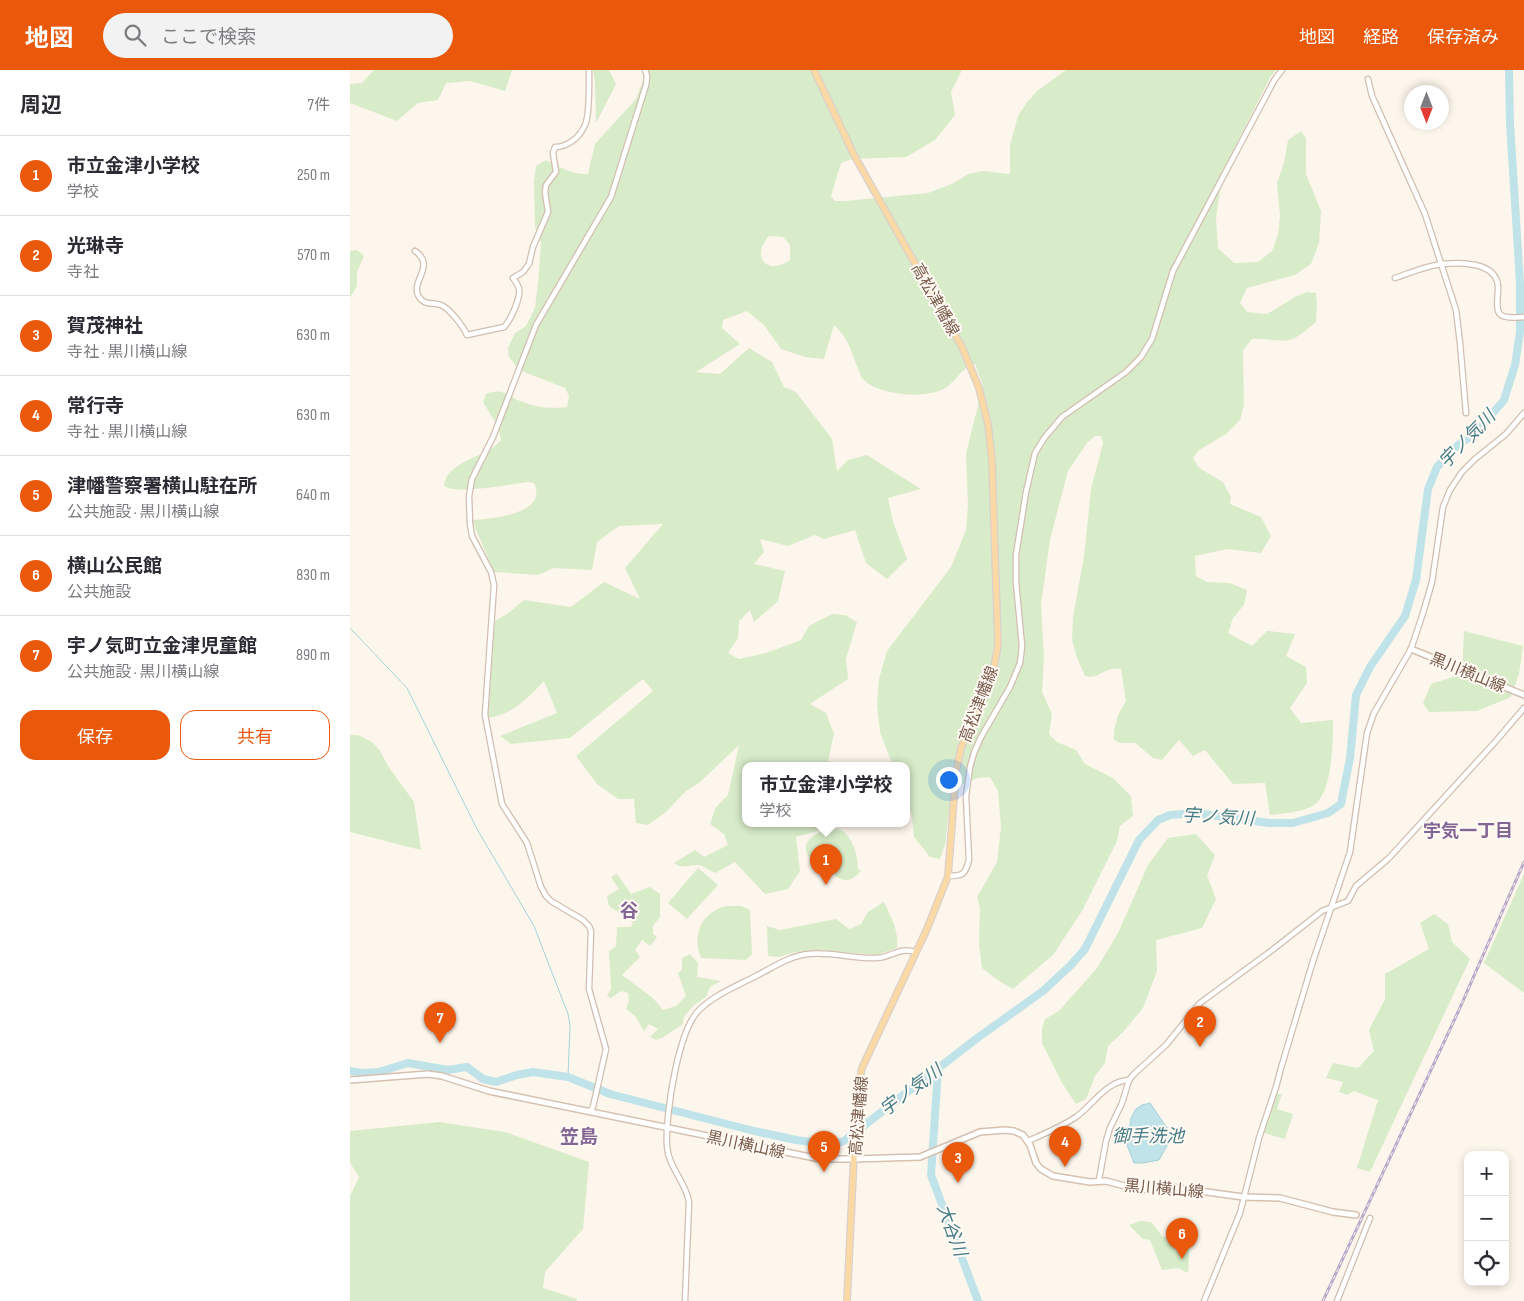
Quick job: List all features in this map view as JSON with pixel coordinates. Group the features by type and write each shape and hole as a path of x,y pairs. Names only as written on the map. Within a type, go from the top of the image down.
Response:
{"main road":[{"name":"高松津幡線","path":"814,70 854,155 962,347 980,388 988,424 992,461 998,645 992,676 961,748 956,772 948,876 927,930 862,1068 857,1092 855,1121 847,1301"},
{"name":"黒川横山線","path":"1411,649 1524,695"},
{"name":"黒川横山線","path":"350,1080 417,1074 442,1076 489,1090 813,1157 854,1159 911,1158 990,1130 1014,1131 1023,1135 1028,1141 1036,1163 1041,1170 1053,1176 1090,1182 1099,1180 1133,1189 1171,1187 1244,1197 1280,1198 1333,1212 1356,1215"}],"street":[{"path":"415,251 420,255 424,264 417,291 419,297 426,303 442,305 456,317 468,335 504,327 508,323 517,305 520,291 513,278 523,272 529,264 533,248 548,212 546,185 556,172 553,154 555,147 562,147 571,142 586,124 589,70"},
{"path":"590,1111 593,1106 606,1049 589,989 591,931 590,926 583,920 546,896 541,887 527,843 502,804 485,715 494,585 491,572 472,536 469,496 472,480 493,437 536,325 611,197 646,85 647,76 645,70"},
{"path":"948,876 964,874 967,868 966,796 970,767 981,737 1010,687 1020,663 1022,646 1016,582 1016,555 1026,492 1035,453 1045,437 1062,417 1126,372 1146,349 1155,332 1173,271 1275,79 1282,70"},
{"path":"1368,79 1372,96 1425,214 1456,310 1466,413"},
{"path":"1396,278 1442,264 1476,265 1494,274 1498,283 1498,311 1502,315 1510,317 1524,317"},
{"path":"1204,1301 1240,1213 1259,1138 1321,934 1332,908 1350,852 1367,733 1374,713 1411,649 1432,582 1441,517 1450,490 1462,472 1474,459 1506,434 1524,413"},
{"path":"1099,1180 1108,1134 1122,1103 1129,1080 1166,1045 1200,1003 1322,911 1348,901 1356,886 1389,858 1524,708"},
{"path":"685,1301 688,1193 672,1165 667,1149 668,1113 683,1038 688,1026 700,1009 724,992 788,960 805,954 877,958 890,956 901,951 916,952"},
{"path":"1028,1141 1050,1132 1075,1118 1097,1096 1116,1083 1129,1080"},
{"path":"1338,1301 1370,1218"}],"green space":[{"path":"374,70 512,70 505,91 470,81 446,83 438,100 418,103 397,121 350,103 350,84 362,83"},
{"path":"593,70 609,70 616,84 596,123 595,82"},
{"path":"647,70 962,70 951,92 955,115 935,140 906,157 852,159 841,163 831,196 835,201 845,201 928,193 954,183 968,174 983,171 1010,174 1010,145 1018,116 1037,91 1066,70 1276,70 1271,76 1223,170 1216,218 1218,248 1234,263 1258,262 1272,251 1278,235 1280,216 1277,183 1284,163 1288,140 1301,131 1306,138 1306,174 1321,211 1319,243 1311,264 1295,275 1247,288 1240,303 1247,312 1267,314 1295,297 1307,292 1316,293 1316,322 1292,339 1282,341 1252,339 1243,350 1244,405 1240,420 1226,434 1199,450 1193,458 1199,468 1223,482 1231,497 1230,504 1261,517 1271,536 1261,553 1227,549 1195,556 1196,576 1207,582 1230,583 1247,590 1244,605 1233,618 1228,633 1252,646 1267,631 1295,634 1286,656 1306,667 1307,683 1290,708 1301,723 1333,720 1333,741 1328,781 1318,801 1311,807 1301,810 1270,815 1265,783 1233,784 1205,750 1193,756 1179,740 1162,760 1153,758 1135,743 1120,743 1114,740 1114,730 1118,715 1126,701 1121,669 1111,669 1090,677 1085,676 1072,640 1073,617 1084,557 1091,489 1103,443 1101,436 1095,436 1087,443 1068,471 1050,540 1041,605 1044,656 1042,692 1052,714 1049,734 1057,742 1076,750 1085,764 1113,778 1131,796 1133,816 1120,826 1117,841 1082,911 1053,955 1013,989 982,968 979,944 980,908 977,897 997,862 1001,827 998,791 990,777 977,778 961,785 948,818 945,845 940,859 930,857 914,837 910,810 910,762 891,762 880,732 877,704 879,679 887,651 951,567 966,530 968,505 966,454 983,385 975,364 965,369 944,389 931,393 899,394 877,388 862,378 848,343 834,325 824,359 805,357 781,349 764,325 747,311 723,320 722,328 740,344 696,372 720,374 749,348 772,362 784,387 796,392 832,439 837,471 848,460 867,455 921,489 888,498 893,522 907,559 887,579 866,563 855,530 824,539 815,535 788,546 760,539 764,552 754,564 785,571 778,601 754,622 750,610 739,621 738,638 728,653 739,659 766,653 801,640 809,626 832,614 845,615 857,622 846,659 848,679 810,704 826,713 834,734 828,761 830,762 742,762 742,827 832,827 796,837 800,871 788,889 765,894 735,862 715,873 699,865 683,866 674,863 695,850 704,857 728,845 724,834 710,824 716,807 728,795 739,745 699,783 686,791 666,812 648,825 636,823 634,799 618,799 597,784 576,756 653,691 643,679 570,738 511,744 500,736 557,713 544,681 526,699 512,709 488,718 495,621 524,600 571,607 604,582 640,599 625,568 663,524 619,526 597,542 592,570 554,568 538,575 494,572 472,520 504,516 526,508 533,502 536,493 534,483 528,482 471,489 444,486 446,477 452,470 487,451 501,440 498,427 483,402 486,394 502,392 534,406 550,408 567,407 569,396 565,388 519,370 509,357 508,348 515,333 526,326 535,308 541,243 535,227 534,183 536,166 546,160 571,172 588,174 595,144 636,99","holes":["769,236 783,237 790,245 790,260 782,264 768,265 761,257 761,251"]},
{"path":"357,250 364,256 357,272 357,286 350,298 350,251"},
{"path":"1464,631 1523,646 1519,674 1511,697 1477,711 1429,712 1423,703 1431,684 1462,674"},
{"path":"350,735 358,735 372,742 414,802 421,850 350,832"},
{"path":"832,828 844,832 855,849 858,869 861,871 849,880 839,878 819,867 807,854 806,848 810,838"},
{"path":"1196,834 1215,855 1207,875 1216,899 1202,928 1156,940 1157,971 1143,1008 1123,1032 1108,1046 1105,1063 1095,1076 1086,1099 1076,1104 1062,1083 1042,1043 1042,1029 1045,1019 1059,1011 1097,968 1118,933 1148,865 1168,838"},
{"path":"698,868 718,885 687,919 668,903"},
{"path":"617,874 631,894 650,887 660,894 660,917 653,926 653,934 657,937 650,946 642,940 635,950 640,957 622,975 653,998 663,1010 676,1006 686,996 678,973 682,970 682,958 690,954 698,963 697,977 721,981 710,987 706,997 693,1006 684,1017 683,1024 656,1040 650,1037 658,1029 649,1024 644,1031 635,1016 626,1009 629,1001 628,993 621,991 611,998 607,996 611,989 609,951 616,946 617,927 631,927 633,922 609,906 607,896 619,889 611,877"},
{"path":"1524,874 1524,993 1484,963"},
{"path":"884,902 896,930 897,948 877,955 819,950 795,952 779,957 768,956 767,926 780,930 836,919 849,929 861,924 868,912"},
{"path":"727,906 741,906 750,910 752,954 746,960 701,958 697,941 701,925 711,913"},
{"path":"1434,914 1448,924 1452,942 1470,959 1370,1172 1357,1168 1378,1100 1354,1091 1347,1095 1339,1092 1343,1082 1326,1078 1333,1063 1358,1068 1374,1051 1369,1030 1385,999 1385,974 1429,949 1420,923"},
{"path":"1276,1094 1282,1094 1277,1109 1293,1114 1285,1139 1264,1133"},
{"path":"439,1122 505,1132 589,1162 583,1229 545,1272 543,1288 577,1299 577,1301 350,1301 350,1196 359,1177 350,1163 350,1131"},
{"path":"1140,1221 1151,1222 1163,1237 1190,1239 1188,1273 1178,1268 1162,1270 1150,1240 1143,1239 1129,1225"}],"water":[{"name":"御手洗池","path":"1150,1103 1169,1129 1168,1144 1159,1160 1134,1163 1127,1145 1131,1118 1136,1109"}],"waterway":[{"name":"宇ノ気川","path":"350,1071 362,1073 379,1072 408,1063 448,1070 467,1067 483,1079 496,1082 533,1072 568,1077 610,1094 754,1131 832,1145 844,1141 976,1039 1043,991 1070,966 1085,949 1139,840 1158,820 1170,815 1195,813 1269,823 1293,823 1328,813 1341,804 1350,758 1356,695 1370,667 1405,616 1416,580 1428,489 1437,467 1458,445 1475,434 1504,400 1515,365 1520,332 1520,283 1510,123 1509,70"},
{"path":"350,628 407,688 477,829 534,926 568,1014 570,1025 568,1077"},
{"name":"大谷川","path":"938,1069 931,1175 978,1301"}],"railway":[{"path":"1323,1301 1459,1010 1524,862"}],"place":[{"name":"市立金津小学校","path":"826,885"},
{"name":"宇ノ気町立金津児童館","path":"440,1043"},
{"name":"光琳寺","path":"1200,1047"},
{"name":"常行寺","path":"1065,1167"},
{"name":"津幡警察署横山駐在所","path":"824,1172"},
{"name":"賀茂神社","path":"958,1183"},
{"name":"横山公民館","path":"1182,1259"}],"district":[{"name":"宇気一丁目","path":"1468,831"},
{"name":"谷","path":"629,910"},
{"name":"笠島","path":"579,1136"}]}
